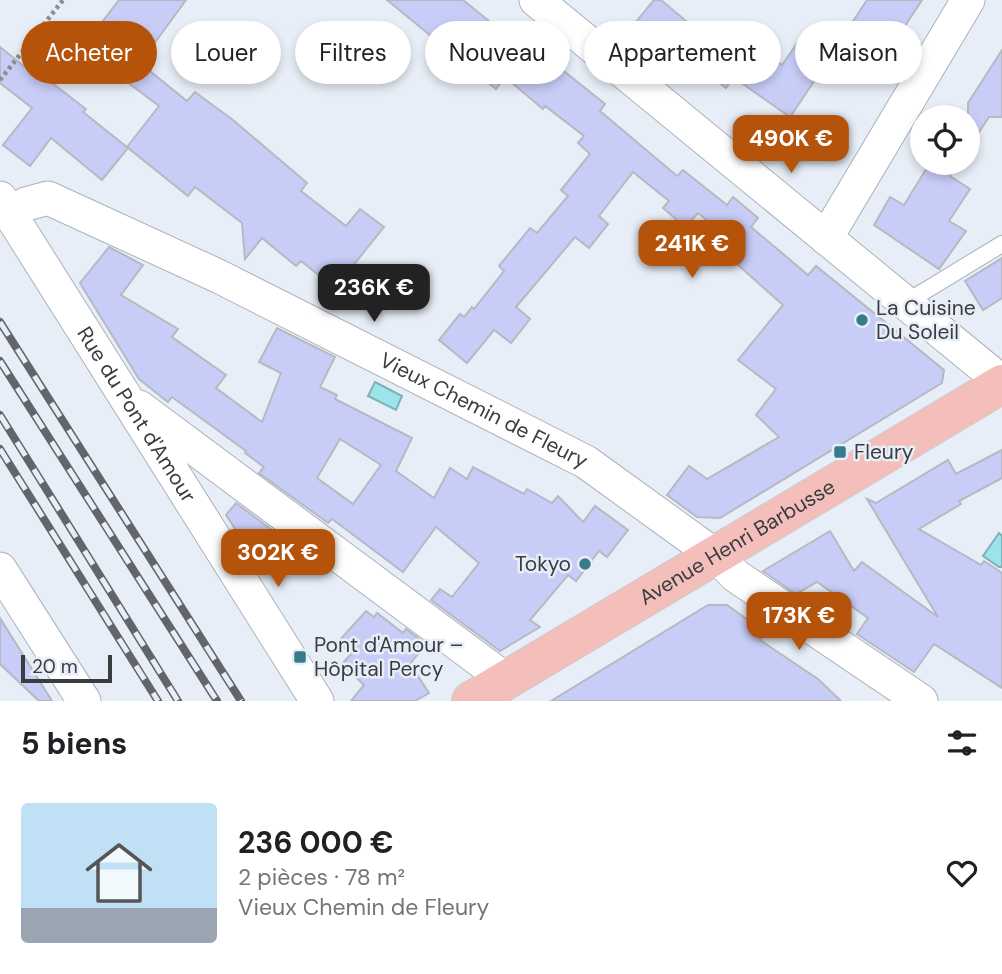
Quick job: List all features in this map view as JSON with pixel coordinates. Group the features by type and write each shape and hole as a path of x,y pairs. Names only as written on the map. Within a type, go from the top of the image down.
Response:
{"main road":[{"name":"Avenue Henri Barbusse","path":"471,701 1002,383"}],"street":[{"path":"536,0 1002,383"},
{"path":"826,238 968,0"},
{"name":"Vieux Chemin de Fleury","path":"4,206 48,198 218,276 586,462 716,556 736,576 921,701"},
{"name":"Rue du Pont d'Amour","path":"4,206 317,701"},
{"path":"126,398 505,679"},
{"path":"0,569 84,701"}],"lane":[{"path":"905,303 1002,244"}],"path":[{"path":"0,80 63,0"}],"water":[{"path":"375,382 402,396 396,410 368,396"},
{"path":"999,533 1002,536 1002,567 983,556"}],"building":[{"path":"119,0 186,0 157,40 157,21 103,21"},
{"path":"387,0 463,0 489,21 425,21 425,31"},
{"path":"654,0 661,0 686,21 637,21"},
{"path":"867,0 922,0 908,21 853,21"},
{"path":"795,46 795,84 812,84 790,117 743,84 781,84 781,64"},
{"path":"0,47 21,64 21,84 53,84 86,109 83,112 128,148 102,180 51,138 30,166 3,145 32,108 0,83"},
{"path":"1002,50 1002,117 989,117 980,131 980,105 968,103"},
{"path":"570,76 605,104 600,111 677,176 683,170 727,205 733,197 758,218 751,227 808,275 816,266 944,370 942,383 720,518 697,517 667,495 689,466 707,479 779,437 756,415 776,389 738,360 783,305 729,257 739,246 698,213 685,227 663,208 669,201 633,172 599,216 608,224 589,248 575,237 516,307 530,319 511,343 494,330 467,363 439,340 460,314 464,317 472,307 474,309 504,271 499,266 530,228 537,233 568,196 561,190 590,154 578,143 584,136 545,106 543,109 513,84 570,84"},
{"path":"157,77 187,101 195,92 233,120 307,183 301,191 346,226 360,209 384,227 335,288 301,261 296,266 262,238 245,259 242,223 195,187 188,196 127,147 159,106 130,84 157,84"},
{"path":"923,175 951,175 970,189 949,221 966,231 939,269 874,225 890,197 904,205"},
{"path":"109,247 143,265 121,295 178,329 172,337 226,375 216,388 262,422 281,373 259,362 277,328 335,357 320,387 337,395 335,399 412,438 396,471 434,498 450,468 467,479 473,467 524,494 527,489 552,503 558,496 583,522 595,506 628,530 607,557 599,551 576,581 568,575 530,620 540,627 500,651 431,600 440,589 452,597 479,563 436,527 403,572 332,519 328,523 259,473 264,467 245,453 246,451 172,397 168,402 139,379 80,283","holes":["340,439 381,465 353,504 317,478"]},
{"path":"1002,258 1002,298 983,310 965,281"},
{"path":"1002,450 1002,478 959,501 961,504 919,529 981,565 984,561 1002,573 1002,688 934,644 914,672 857,634 868,618 817,582 796,594 763,571 830,531 854,571 862,562 938,617 867,499 876,503 948,460 956,474"},
{"path":"236,503 303,553 288,572 240,536 226,515"},
{"path":"708,605 727,605 766,633 760,640 818,679 841,701 551,701"},
{"path":"366,611 374,617 377,613 403,633 406,629 426,644 410,664 429,693 415,701 351,701 364,685 342,664 351,654 338,642"},
{"path":"0,618 52,701 39,701 0,664"}],"railway":[{"path":"0,322 241,701"},
{"path":"0,361 217,701"},
{"path":"0,415 178,701"},
{"path":"0,449 158,701"}],"place":[{"name":"La Cuisine Du Soleil","path":"862,320"},
{"name":"Fleury","path":"840,452"},
{"name":"Tokyo","path":"585,564"},
{"name":"Pont d'Amour – Hôpital Percy","path":"300,657"}]}
